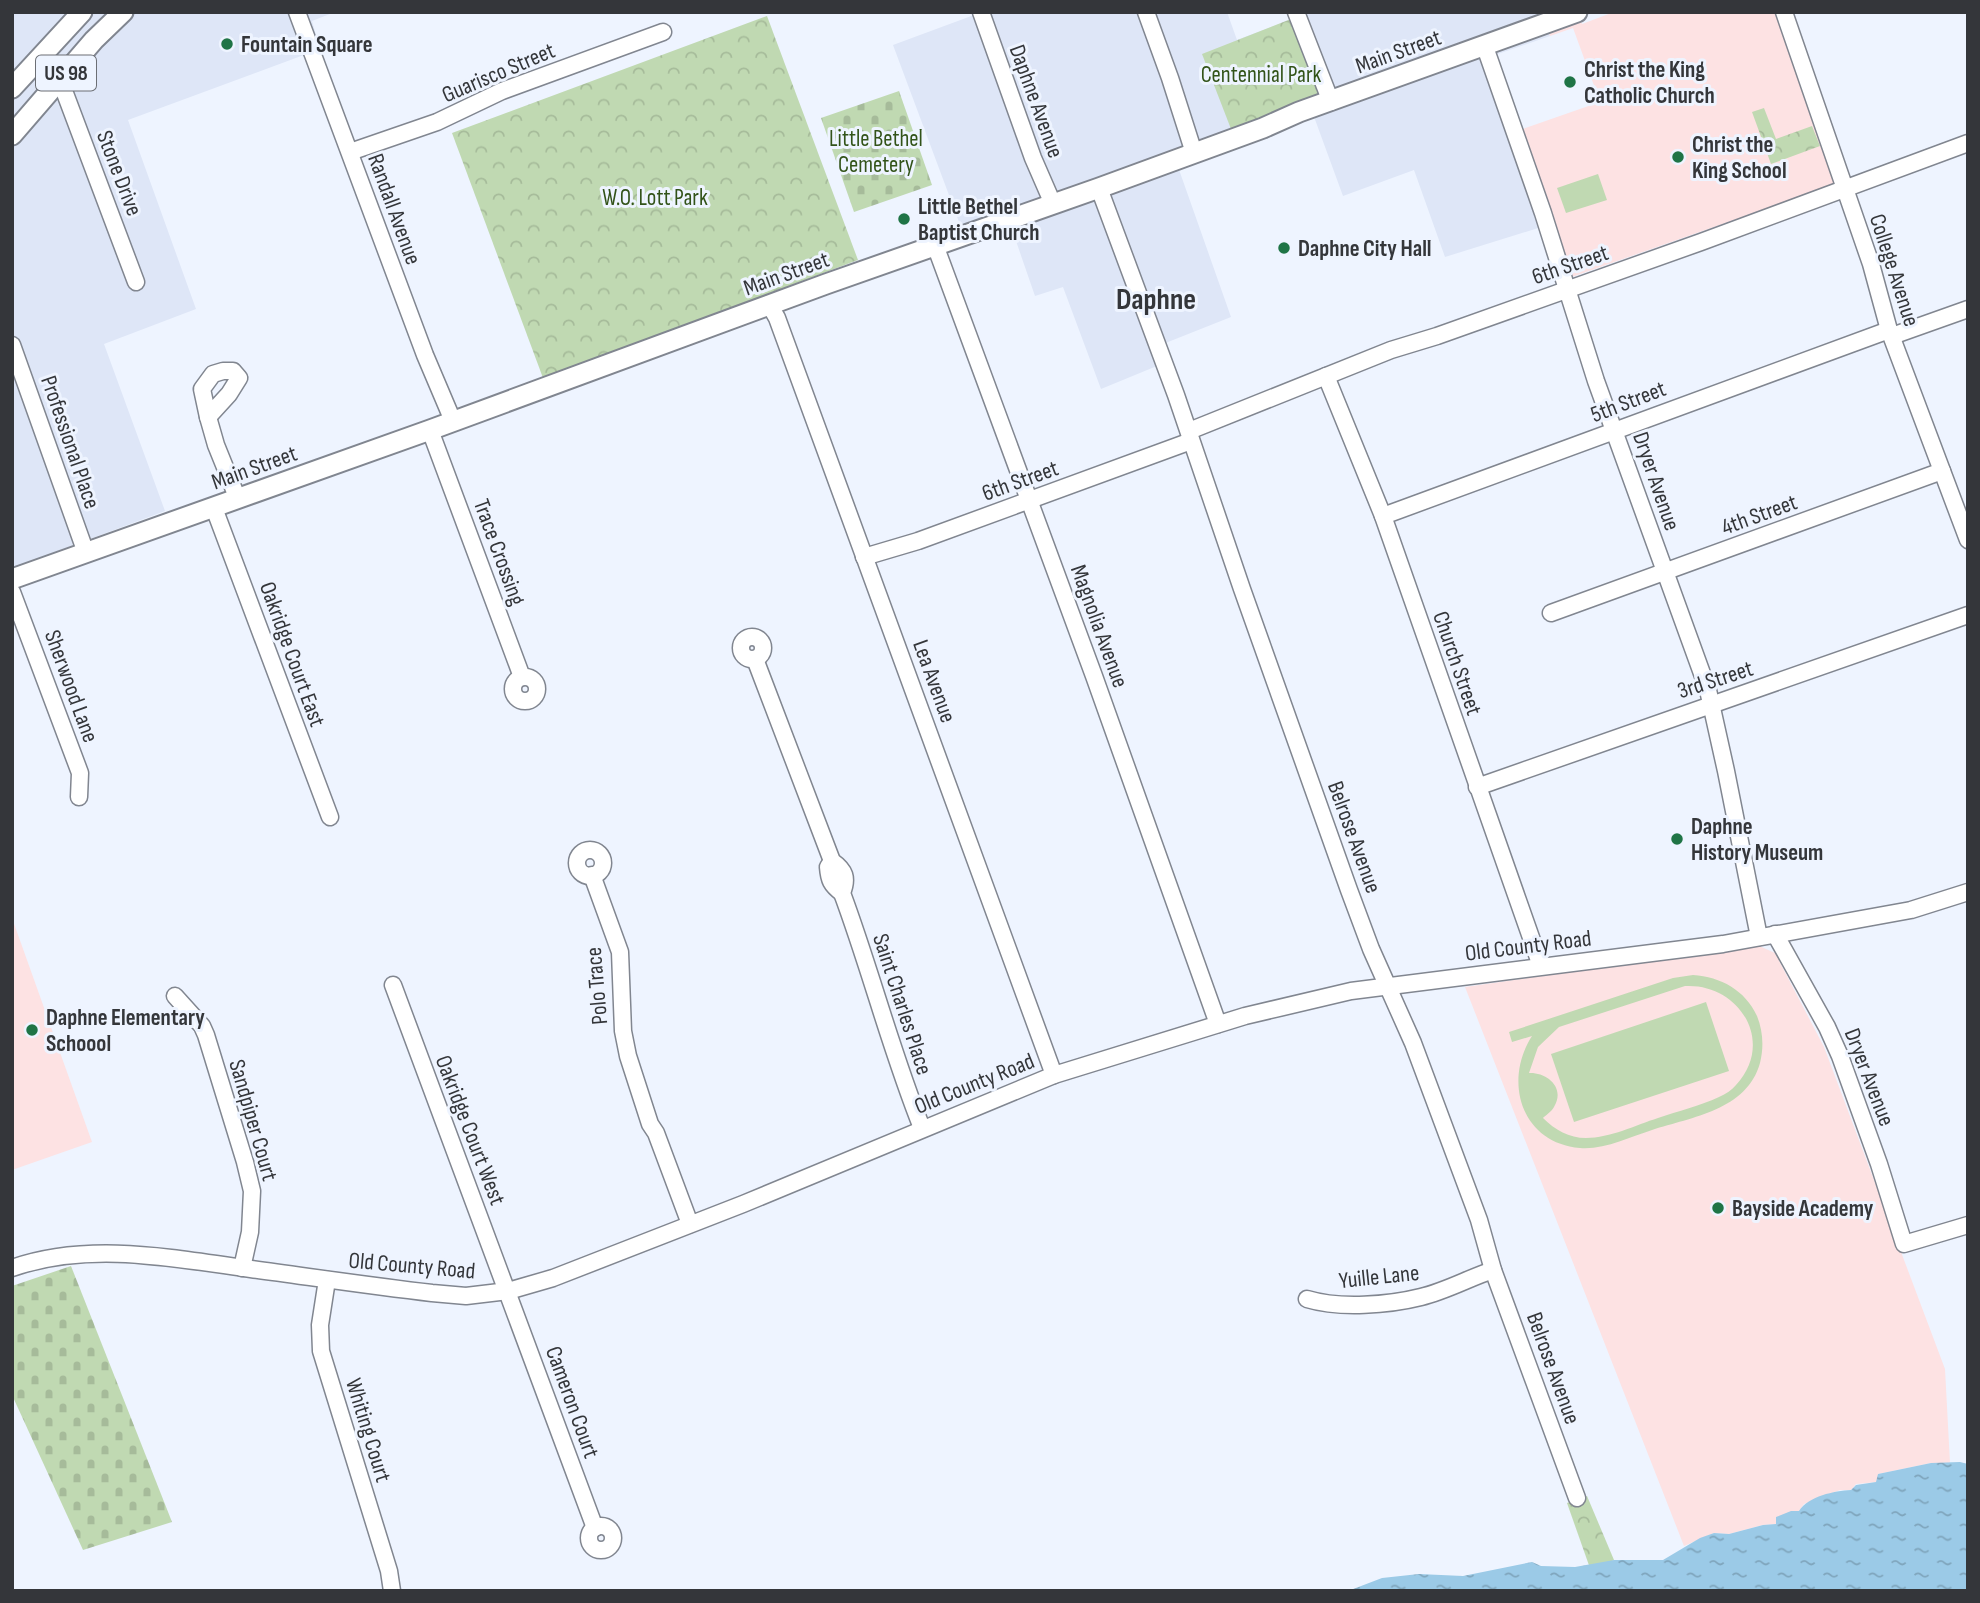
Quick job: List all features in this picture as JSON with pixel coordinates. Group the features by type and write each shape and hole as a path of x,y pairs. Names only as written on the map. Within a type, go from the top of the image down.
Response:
{"main road":[{"name":"US 98","path":"12,88 82,12"},
{"name":"US 98","path":"12,135 122,12"},
{"name":"Main Street","path":"12,579 214,508 237,497 432,436 453,421 769,304 1100,188 1577,12"}],"street":[{"name":"Randall Avenue","path":"297,12 421,343 453,421"},
{"name":"Daphne Avenue","path":"981,12 1033,158 1054,204"},
{"path":"1146,12 1195,153"},
{"path":"1296,12 1331,102"},
{"name":"College Avenue","path":"1784,12 1871,264 1891,333 1968,540"},
{"name":"Guarisco Street","path":"350,152 437,122 502,91 663,32"},
{"name":"Dryer Avenue","path":"1485,47 1543,213 1596,381 1712,703 1767,935 1828,1027 1879,1164 1904,1244 1968,1225"},
{"name":"Stone Drive","path":"60,80 136,282"},
{"name":"6th Street","path":"864,557 918,541 1030,500 1190,436 1391,350 1701,242 1968,143"},
{"name":"Belrose Avenue","path":"1100,188 1349,890 1413,1043 1577,1498"},
{"name":"Magnolia Avenue","path":"935,245 1030,500 1218,1024"},
{"name":"Lea Avenue","path":"769,304 777,318 1054,1075"},
{"name":"5th Street","path":"1383,516 1648,417 1968,309"},
{"name":"Professional Place","path":"12,345 86,553"},
{"name":"Church Street","path":"1326,376 1383,516 1541,966"},
{"path":"208,417 237,497"},
{"name":"Trace Crossing","path":"432,436 522,677"},
{"name":"4th Street","path":"1551,613 1942,471"},
{"name":"Oakridge Court East","path":"214,508 330,817"},
{"name":"Sherwood Lane","path":"12,592 80,773 79,797"},
{"name":"3rd Street","path":"1477,787 1968,615"},
{"name":"Saint Charles Place","path":"755,659 832,861 840,866 845,875 842,892 861,945 880,1014 922,1128"},
{"name":"Polo Trace","path":"592,875 620,952 623,1031 628,1056 650,1124 656,1133 691,1224"},
{"name":"Old County Road","path":"12,1268 55,1255 99,1252 170,1258 466,1296 508,1291 553,1278 691,1224 1054,1075 1218,1024 1315,999 1389,986 1723,944 1911,910 1968,892"},
{"name":"Oakridge Court West","path":"393,985 508,1291"},
{"name":"Sandpiper Court","path":"175,996 202,1026 206,1035 245,1162 252,1212 242,1268"},
{"name":"Yuille Lane","path":"1307,1299 1341,1305 1408,1300 1493,1270"},
{"name":"Whiting Court","path":"327,1280 320,1325 321,1351 389,1572 392,1591"},
{"name":"Cameron Court","path":"508,1291 595,1528"}],"shaded area":[{"path":"12,12 335,12 312,21 320,49 128,120 196,309 104,344 165,511 12,568"},
{"path":"973,12 1227,12 1237,40 1311,12 1541,12 1550,36 1495,55 1551,224 1445,257 1414,170 1343,196 1313,114 1177,164 1231,317 1163,344 1169,361 1101,389 1063,287 1035,296 1007,215 962,230 893,45 974,15"},
{"name":"Christ the King School","path":"1541,12 1577,12 1582,24 1614,12 1776,12 1836,184 1569,278 1520,130 1600,102 1573,28 1550,36"},
{"name":"Daphne Elementary Schoool","path":"12,918 92,1142 12,1170"},
{"name":"Bayside Academy","path":"1757,945 1775,953 1824,1047 1945,1369 1950,1463 1931,1463 1878,1474 1877,1482 1856,1484 1851,1490 1840,1490 1804,1504 1799,1511 1777,1524 1729,1534 1714,1533 1684,1546 1465,987"}],"green space":[{"name":"W.O. Lott Park","path":"767,16 858,260 543,378 452,133"},
{"name":"Centennial Park","path":"1291,19 1320,95 1231,129 1202,54"},
{"name":"Little Bethel Cemetery","path":"899,91 932,185 854,212 821,118"},
{"path":"1764,108 1776,139 1812,126 1820,146 1771,164 1752,112"},
{"path":"1598,174 1607,200 1566,213 1557,188"},
{"path":"1703,976 1731,986 1746,999 1761,1027 1762,1051 1753,1079 1731,1101 1716,1109 1608,1145 1580,1148 1560,1144 1544,1135 1531,1122 1523,1107 1519,1090 1523,1054 1532,1036 1512,1042 1509,1032 1673,978","holes":["1685,986 1704,988 1721,994 1735,1005 1746,1018 1752,1034 1748,1068 1731,1090 1704,1103 1604,1136 1580,1138 1568,1135 1543,1118 1553,1109 1558,1093 1548,1078 1529,1073 1538,1047 1559,1027"]},
{"path":"1706,1002 1729,1071 1574,1122 1551,1054"},
{"path":"71,1266 172,1522 83,1550 12,1395 12,1286"},
{"path":"1587,1496 1614,1560 1591,1571 1567,1503"}],"water":[{"path":"1931,1463 1968,1464 1968,1591 1348,1591 1382,1578 1419,1574 1463,1576 1532,1562 1541,1566 1575,1567 1614,1560 1663,1560 1700,1538 1714,1533 1729,1534 1776,1524 1776,1517 1799,1511 1815,1498 1851,1490 1856,1485 1876,1482 1878,1474"}],"place":[{"name":"Fountain Square","path":"227,44"},
{"name":"Christ the King Catholic Church","path":"1570,82"},
{"name":"Christ the King School","path":"1678,157"},
{"name":"Little Bethel Baptist Church","path":"904,219"},
{"name":"Daphne City Hall","path":"1284,248"},
{"name":"Daphne History Museum","path":"1677,839"},
{"name":"Daphne Elementary Schoool","path":"32,1030"},
{"name":"Bayside Academy","path":"1718,1208"}],"district":[{"name":"Daphne","path":"1156,299"}]}
